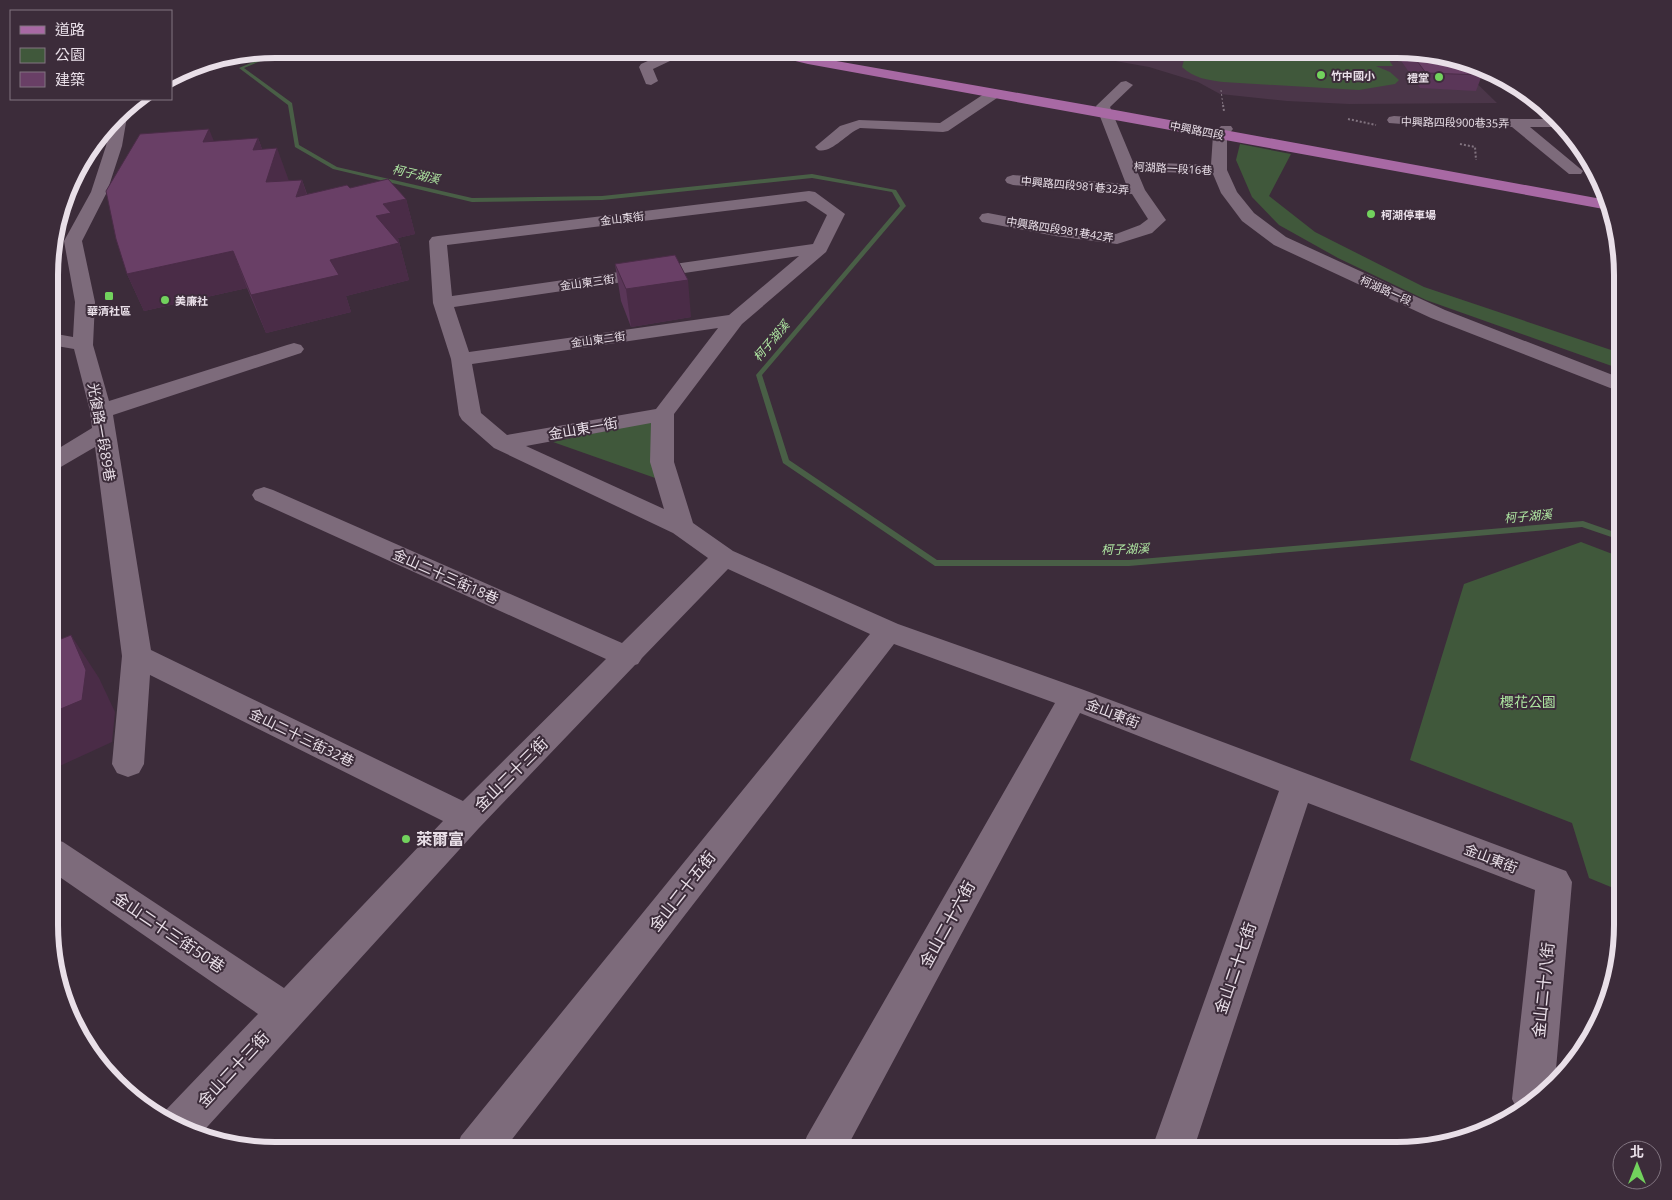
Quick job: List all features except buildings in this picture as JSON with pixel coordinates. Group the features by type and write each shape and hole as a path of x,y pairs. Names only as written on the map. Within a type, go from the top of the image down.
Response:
{"main road":[{"name":"中興路四段","path":"802,58 1104,109 1602,203"},
{"name":"中興路四段","path":"1587,199 1601,199"}],"street":[{"path":"651,81 646,67 666,58"},
{"path":"1126,85 1104,109 1137,190"},
{"path":"824,147 845,129 859,124 943,128 985,88"},
{"name":"中興路四段900巷35弄","path":"1394,120 1441,123 1553,123"},
{"name":"中興路四段900巷35弄","path":"1516,123 1575,171"},
{"name":"光復路一段89巷","path":"118,124 114,146 99,192 73,241 85,302 83,345 102,421 137,656 128,764"},
{"name":"柯湖路一段","path":"1223,132 1218,170 1229,193 1248,217 1280,241 1438,314 1614,383"},
{"name":"柯湖路一段16巷","path":"1127,166 1218,170"},
{"name":"中興路四段981巷32弄","path":"1013,180 1137,190"},
{"name":"中興路四段981巷42弄","path":"988,218 1055,231 1117,239 1146,230 1157,220 1137,190"},
{"name":"金山東街","path":"663,414 735,320 820,248 836,214 809,196 438,241 443,303 461,359 470,415 502,443 682,527 724,557 888,632 1073,698 1554,882"},
{"name":"金山東三街","path":"443,303 820,248"},
{"name":"金山東二街","path":"461,359 735,320"},
{"path":"58,340 83,345"},
{"path":"58,457 102,421 294,349"},
{"path":"663,414 662,462 682,527"},
{"name":"金山東一街","path":"502,443 663,414"},
{"name":"金山二十三街18巷","path":"264,495 628,657"},
{"name":"金山二十三街","path":"183,1122 467,818 628,657 724,557"},
{"name":"金山二十五街","path":"483,1142 888,632"},
{"name":"金山二十三街32巷","path":"137,656 467,818"},
{"name":"金山二十六街","path":"827,1142 1073,698"},
{"name":"金山二十七街","path":"1175,1142 1298,785"},
{"name":"金山二十三街50巷","path":"58,857 287,1012"},
{"name":"金山二十八街","path":"1533,1095 1554,882"}],"shaded area":[{"name":"竹中國小","path":"1098,58 1426,59 1460,67 1497,103 1349,104 1287,101 1220,94 1198,82 1149,67"}],"green space":[{"path":"1190,58 1344,58 1389,60 1393,66 1376,66 1390,72 1399,80 1395,84 1359,90 1223,82 1191,74 1182,67 1184,60"},
{"path":"1240,144 1291,154 1269,196 1315,232 1424,287 1614,351 1614,367 1426,300 1338,258 1279,225 1252,197 1236,160"},
{"path":"655,420 658,479 553,442"},
{"name":"櫻花公園","path":"1581,542 1614,555 1614,888 1589,878 1572,823 1410,760 1464,584"}],"waterway":[{"name":"柯子湖溪","path":"265,58 241,68 290,104 297,146 335,168 472,200 602,198 812,176 894,191 903,206 759,375 786,461 935,563 1129,563 1583,524 1614,535"}],"place":[{"name":"竹中國小","path":"1321,75"},
{"name":"禮堂","path":"1439,77"},
{"name":"柯湖停車場","path":"1371,214"},
{"name":"華清社區","path":"109,296"},
{"name":"美廉社","path":"165,300"},
{"name":"萊爾富","path":"406,839"}]}
